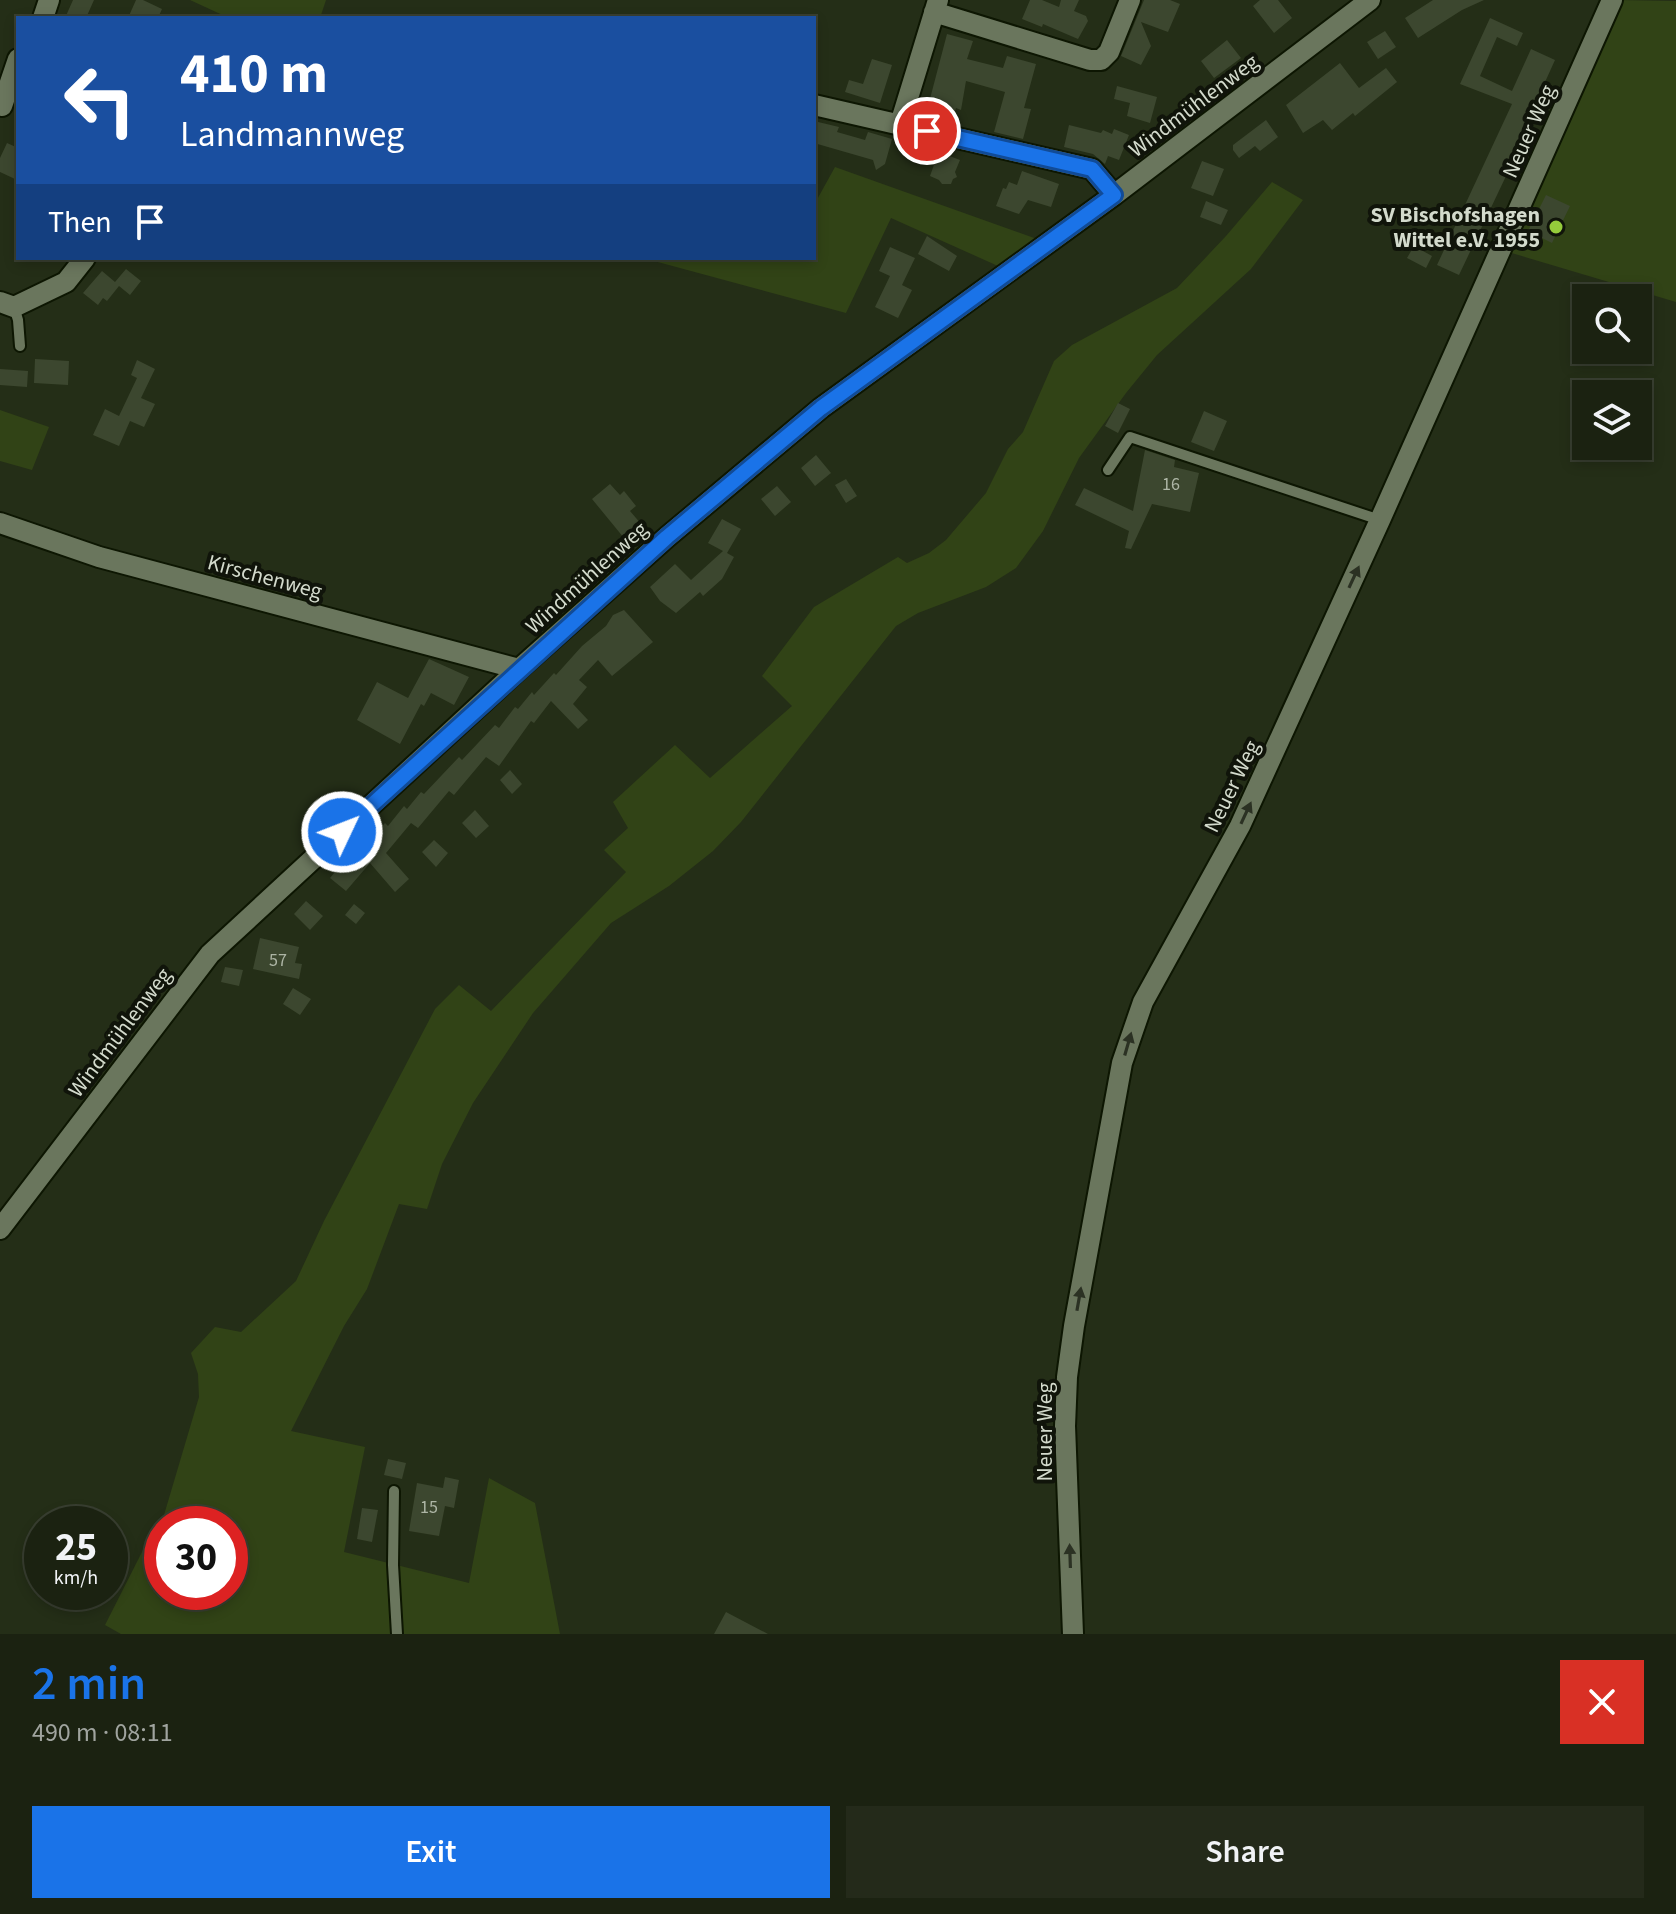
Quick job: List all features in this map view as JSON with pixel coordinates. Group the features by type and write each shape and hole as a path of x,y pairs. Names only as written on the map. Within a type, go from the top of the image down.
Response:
{"street":[{"path":"900,124 936,6 1090,60 1101,60 1109,52 1130,0"},
{"name":"Windmühlenweg","path":"2,1223 210,954 519,669 667,537 821,408 1114,195 1370,0"},
{"name":"Neuer Weg","path":"1073,1634 1065,1426 1067,1377 1122,1063 1143,1002 1240,826 1612,0"},
{"path":"7,108 16,68"},
{"path":"816,105 1092,169 1114,195"},
{"path":"7,304 66,282 83,260"},
{"name":"Kirschenweg","path":"0,523 99,557 519,669"}],"lane":[{"path":"7,304 18,320 20,346"},
{"path":"1108,470 1130,437 1380,520"},
{"path":"394,1491 393,1565 397,1634"}],"green space":[{"path":"190,0 326,0 321,16 225,16"},
{"path":"1617,0 1676,1 1676,302 1652,295 1652,284 1616,284 1505,251"},
{"path":"835,167 1037,239 998,266 891,218 846,313 650,260 816,260 816,201"},
{"path":"1272,182 1303,200 1251,269 1157,355 1126,393 1079,458 1043,531 1016,568 986,587 918,613 896,626 741,822 713,851 669,886 611,923 533,1013 473,1103 442,1164 427,1209 399,1204 367,1289 344,1326 291,1431 365,1447 344,1552 469,1583 489,1478 535,1503 560,1634 121,1634 105,1625 113,1610 128,1610 128,1580 144,1548 144,1610 248,1610 248,1506 167,1506 199,1397 198,1374 191,1353 215,1327 241,1332 296,1281 435,1009 459,985 491,1011 626,872 604,850 628,828 613,802 675,745 710,778 792,706 762,676 814,607 898,557 907,563 929,553 946,540 986,493 1008,449 1023,432 1054,361 1072,345 1177,288"},
{"path":"0,410 49,427 32,470 0,461"}],"building":[{"path":"73,0 94,0 87,16 66,16"},
{"path":"136,0 162,9 159,16 129,16"},
{"path":"1030,0 1042,0 1059,7 1061,0 1079,0 1074,11 1086,16 1088,21 1078,39 1022,19"},
{"path":"1144,0 1170,0 1180,4 1168,32 1141,22 1151,46 1141,65 1121,56"},
{"path":"1260,0 1278,0 1292,18 1274,33 1253,6"},
{"path":"1433,0 1484,0 1418,38 1405,18"},
{"path":"1490,18 1523,33 1517,46 1497,37 1480,76 1512,91 1531,49 1555,60 1536,102 1539,103 1534,115 1531,113 1524,130 1527,132 1459,275 1437,265 1512,104 1460,84"},
{"path":"1385,31 1396,47 1378,59 1367,42"},
{"path":"947,34 973,41 967,59 1003,68 1007,56 1036,64 1024,108 1031,109 1023,139 994,132 1005,92 966,81 961,110 956,108 952,120 939,120 926,114"},
{"path":"1227,40 1241,58 1214,78 1201,61"},
{"path":"872,59 892,65 880,103 845,92 849,80 863,84"},
{"path":"1340,63 1359,88 1386,68 1397,82 1355,116 1353,113 1332,130 1323,120 1303,133 1286,105"},
{"path":"1117,86 1157,97 1150,123 1127,116 1130,103 1114,99"},
{"path":"1266,120 1278,137 1260,151 1255,146 1239,158 1233,145"},
{"path":"816,121 839,127 837,132 865,140 868,132 892,139 885,164 876,170 873,160 816,144"},
{"path":"1069,125 1112,134 1114,129 1129,135 1119,160 1108,156 1105,164 1093,154 1064,147"},
{"path":"7,143 16,147 15,179 0,172 0,158"},
{"path":"939,152 960,160 955,172 957,177 951,184 942,184 930,176 935,162 933,159"},
{"path":"1202,161 1224,169 1213,196 1191,188"},
{"path":"1022,171 1059,184 1051,207 1028,200 1019,214 996,206 1003,188 1006,189 1009,182 1017,185"},
{"path":"1546,195 1570,206 1552,243 1528,231"},
{"path":"1206,201 1228,210 1221,225 1200,217"},
{"path":"927,236 957,256 949,271 918,254"},
{"path":"1414,246 1432,256 1426,268 1407,258"},
{"path":"890,247 915,258 902,285 912,290 898,318 875,307 890,276 879,271"},
{"path":"126,269 141,281 130,295 119,286 107,301 103,298 98,305 83,293 102,271 115,282"},
{"path":"35,359 69,361 68,385 34,383"},
{"path":"137,360 155,369 141,398 155,404 144,427 130,421 119,446 93,435 105,409 119,416 137,378 131,375"},
{"path":"0,369 28,371 27,387 0,385"},
{"path":"1118,403 1130,409 1118,433 1105,426"},
{"path":"1204,411 1227,421 1214,451 1191,442"},
{"path":"1145,450 1175,460 1174,467 1199,473 1190,512 1152,504 1131,549 1125,548 1129,531 1075,505 1084,488 1133,511"},
{"path":"816,455 831,473 815,486 801,468"},
{"path":"846,479 857,496 846,503 835,485"},
{"path":"610,484 620,495 624,491 636,506 630,511 642,525 624,538 592,499"},
{"path":"777,486 791,502 775,516 761,499"},
{"path":"722,519 741,529 727,553 734,557 722,579 703,596 700,592 676,613 660,601 650,587 675,564 691,580 723,551 708,543"},
{"path":"624,610 653,642 612,676 598,660 579,680 587,687 573,704 588,720 578,729 551,701 534,723 531,721 499,766 486,757 454,795 449,791 418,828 411,823 386,853 409,879 395,892 370,863 346,891 330,878 349,855 353,858 369,837 371,840 385,823 388,826 404,806 407,809 421,792 424,794 495,725 499,728 515,707 518,709 532,692 534,695 606,626 613,615"},
{"path":"429,659 469,677 454,705 431,693 424,706 421,704 400,744 357,720 377,682 408,698"},
{"path":"510,770 522,784 512,794 500,780"},
{"path":"475,810 489,826 476,838 462,823"},
{"path":"434,840 448,853 436,867 422,852"},
{"path":"306,901 323,916 310,930 294,914"},
{"path":"354,904 365,913 356,924 345,915"},
{"path":"260,938 299,947 295,963 302,964 299,979 253,969"},
{"path":"225,967 243,970 239,986 221,982"},
{"path":"293,988 311,999 300,1015 283,1004"},
{"path":"388,1459 406,1463 402,1479 384,1475"},
{"path":"445,1477 459,1480 454,1508 445,1506 439,1536 409,1531 417,1483 443,1488"},
{"path":"362,1508 378,1510 372,1542 357,1539"},
{"path":"726,1612 768,1634 714,1634"}],"place":[{"name":"SV Bischofshagen Wittel e.V. 1955","path":"1556,227"}],"route":[{"path":"342,832 667,537 821,408 1114,195 1092,169 927,131"}]}
